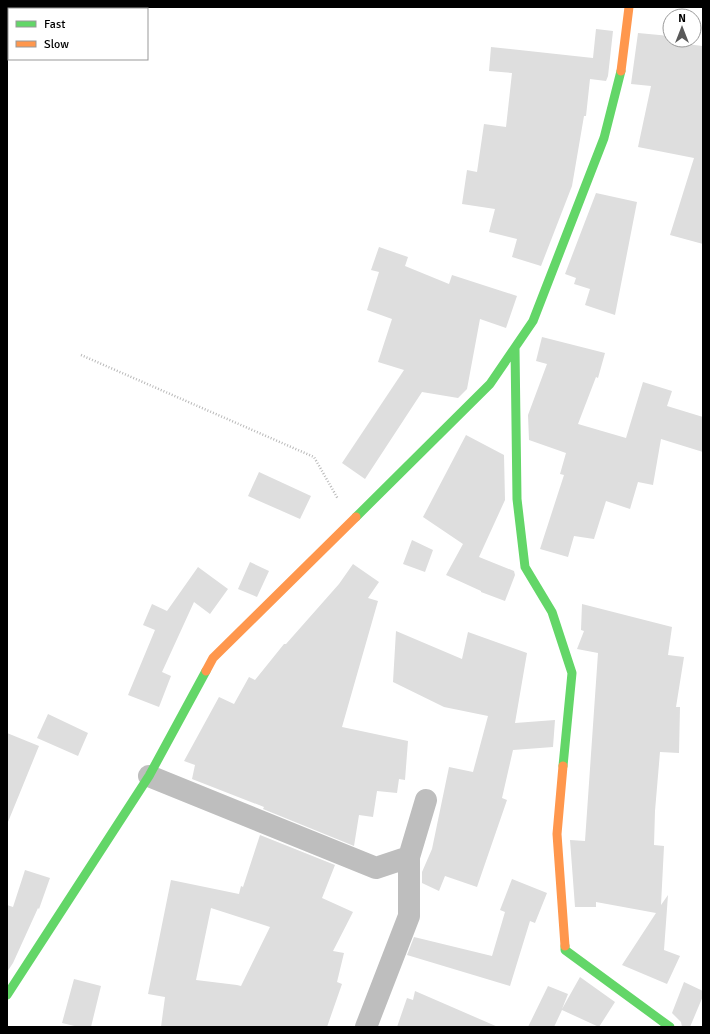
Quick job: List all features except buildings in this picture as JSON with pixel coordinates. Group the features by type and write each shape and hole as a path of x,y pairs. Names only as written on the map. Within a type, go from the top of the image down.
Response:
{"street":[{"path":"7,996 149,776 213,658 490,384 533,321 604,138 620,78 629,7"},
{"path":"515,348 517,499 525,567 552,612 572,673 557,834 565,950 670,1027"},
{"path":"149,776 376,868 409,857"},
{"path":"366,1027 409,916 409,857 426,800"}],"path":[{"path":"81,355 314,457 351,522"}],"traffic: fast":[{"path":"356,517 490,384 533,321 604,138 621,71"},
{"path":"515,348 517,499 525,567 552,612 572,673 563,766"},
{"path":"7,995 149,776 206,671"},
{"path":"565,946 565,950 670,1027"}],"traffic: slow":[{"path":"621,71 629,7"},
{"path":"206,671 213,658 356,517"},
{"path":"563,766 557,834 565,946"}]}
